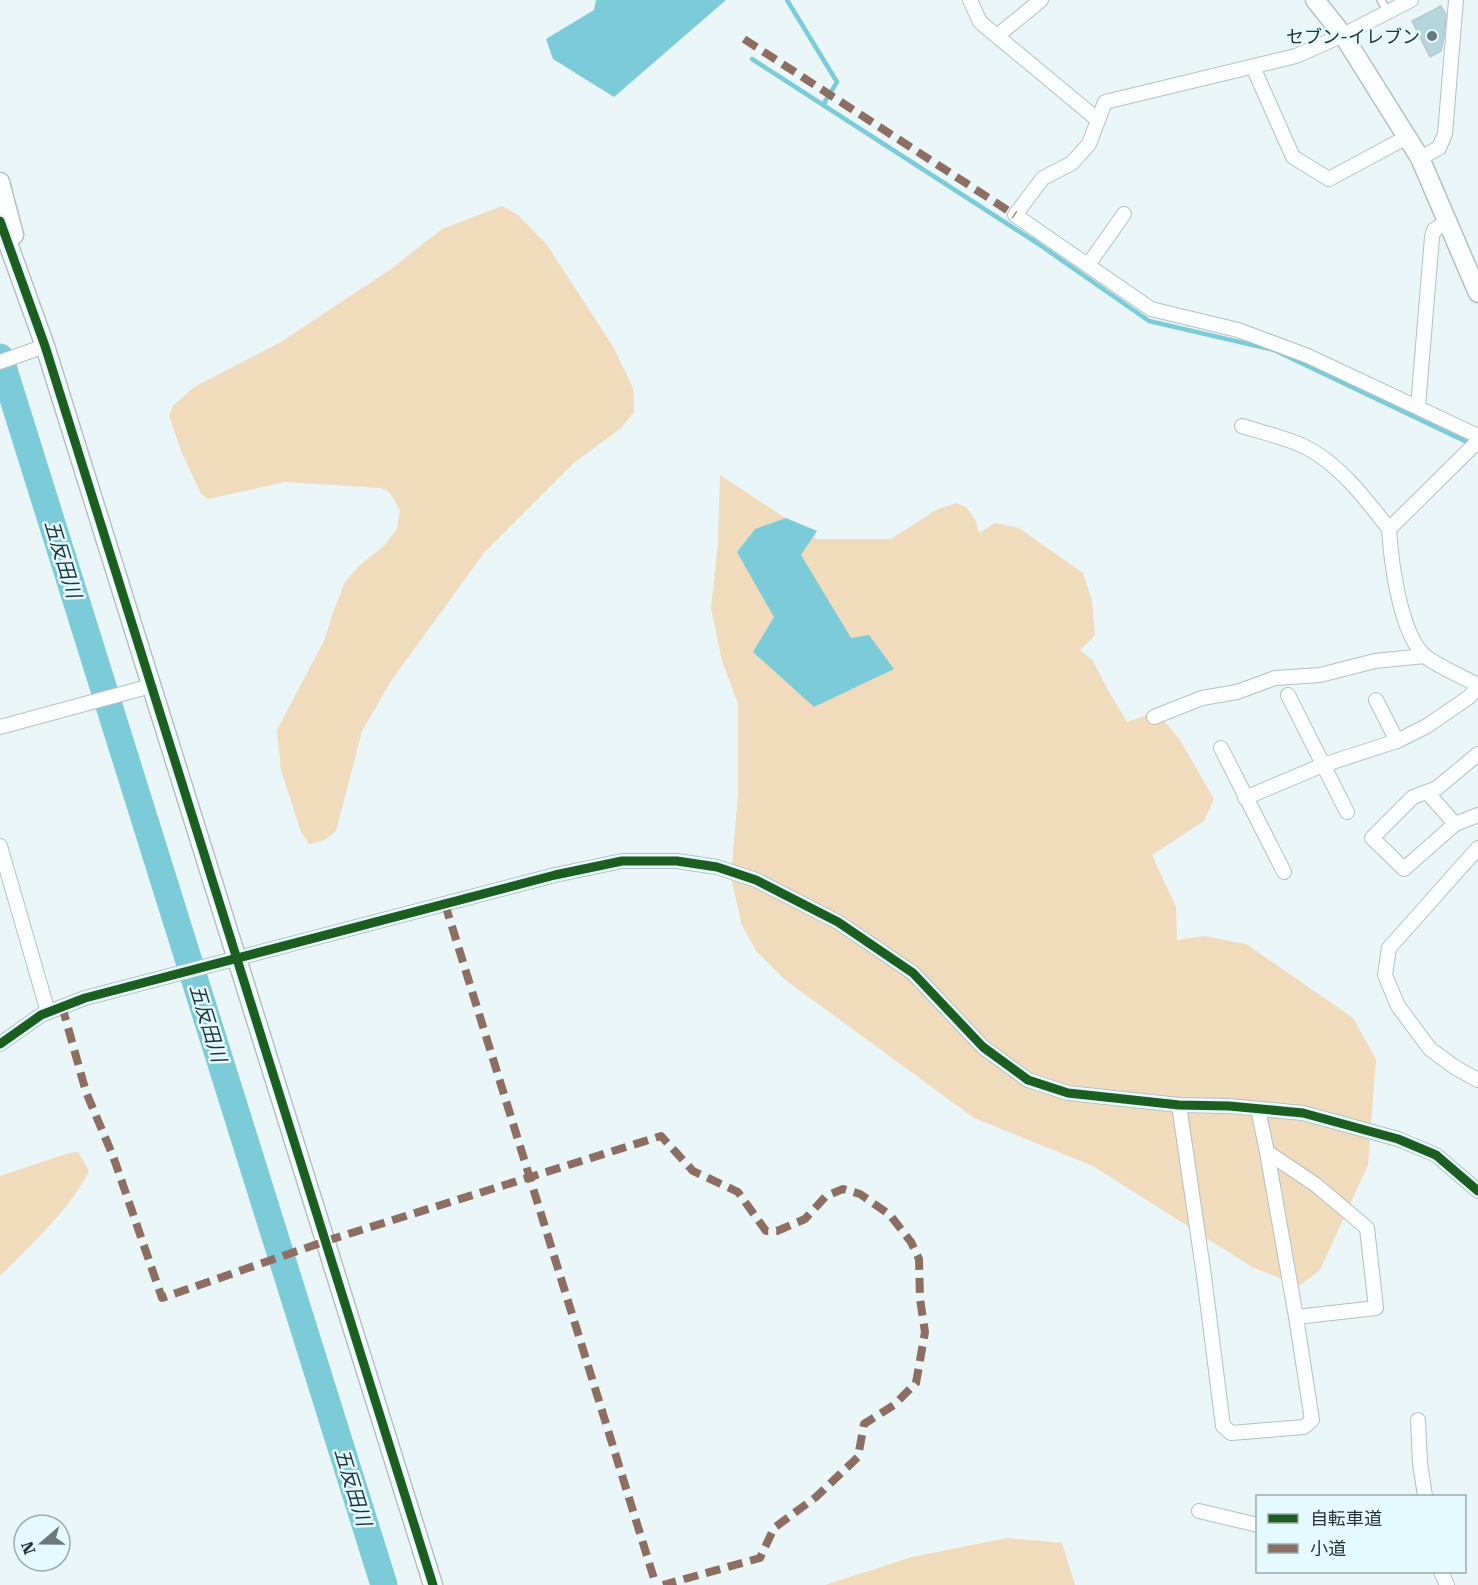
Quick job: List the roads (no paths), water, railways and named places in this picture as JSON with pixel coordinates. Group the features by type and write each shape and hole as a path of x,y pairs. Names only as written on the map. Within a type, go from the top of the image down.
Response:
{"street":[{"path":"970,0 980,22 1098,120"},
{"path":"997,36 1041,0"},
{"path":"1315,0 1343,35 1420,158 1478,293"},
{"path":"1389,529 1475,442 1418,407 1308,356 1238,330 1151,309 1015,215 1042,178 1072,163 1089,144 1105,102 1296,56 1343,35 1384,6 1411,0"},
{"path":"1420,158 1439,148 1445,134 1456,0"},
{"path":"1253,67 1293,157 1329,179 1407,137"},
{"path":"0,182 45,346 433,1585"},
{"path":"1088,265 1125,214"},
{"path":"0,221 45,346"},
{"path":"1418,407 1432,237 1434,230 1448,221"},
{"path":"0,362 45,346"},
{"path":"1242,426 1302,445 1358,489 1389,529 1395,581 1410,633 1425,656 1478,686 1469,697 1427,726 1397,741 1323,765 1245,798"},
{"path":"1154,717 1202,698 1237,692 1275,678 1320,675 1376,662 1425,656"},
{"path":"0,727 151,686"},
{"path":"1288,694 1347,812"},
{"path":"1376,700 1397,741"},
{"path":"1221,748 1284,873"},
{"path":"1478,753 1437,788 1413,797 1372,838 1404,869 1455,824 1478,815"},
{"path":"1427,792 1455,824"},
{"path":"0,846 2,868 48,1012"},
{"path":"1478,848 1389,948 1385,975 1398,1006 1430,1049 1456,1068 1478,1080"},
{"path":"0,1044 48,1012 85,998 555,875 622,861 677,861 717,867 756,880 838,922 913,973 983,1047 1028,1080 1068,1093 1179,1105 1229,1106 1303,1113 1398,1139 1436,1155 1478,1191"},
{"path":"1179,1105 1223,1426 1231,1433 1304,1427 1312,1420 1267,1152 1257,1109"},
{"path":"1267,1152 1316,1185 1366,1227 1376,1308 1296,1317"},
{"path":"1418,1420 1420,1463 1425,1495"},
{"path":"1199,1511 1256,1525"}],"water":[{"path":"596,0 726,0 614,97 553,59 546,39 594,10"},
{"path":"786,518 817,531 801,555 851,638 869,635 894,669 814,707 753,652 774,617 737,552 755,529"}],"waterway":[{"path":"787,0 837,82 823,105"},
{"path":"752,59 1037,243 1149,321 1274,350 1471,444"},
{"name":"五反田川","path":"0,357 384,1585"}],"place":[{"name":"セブン-イレブン","path":"1432,36"}]}
